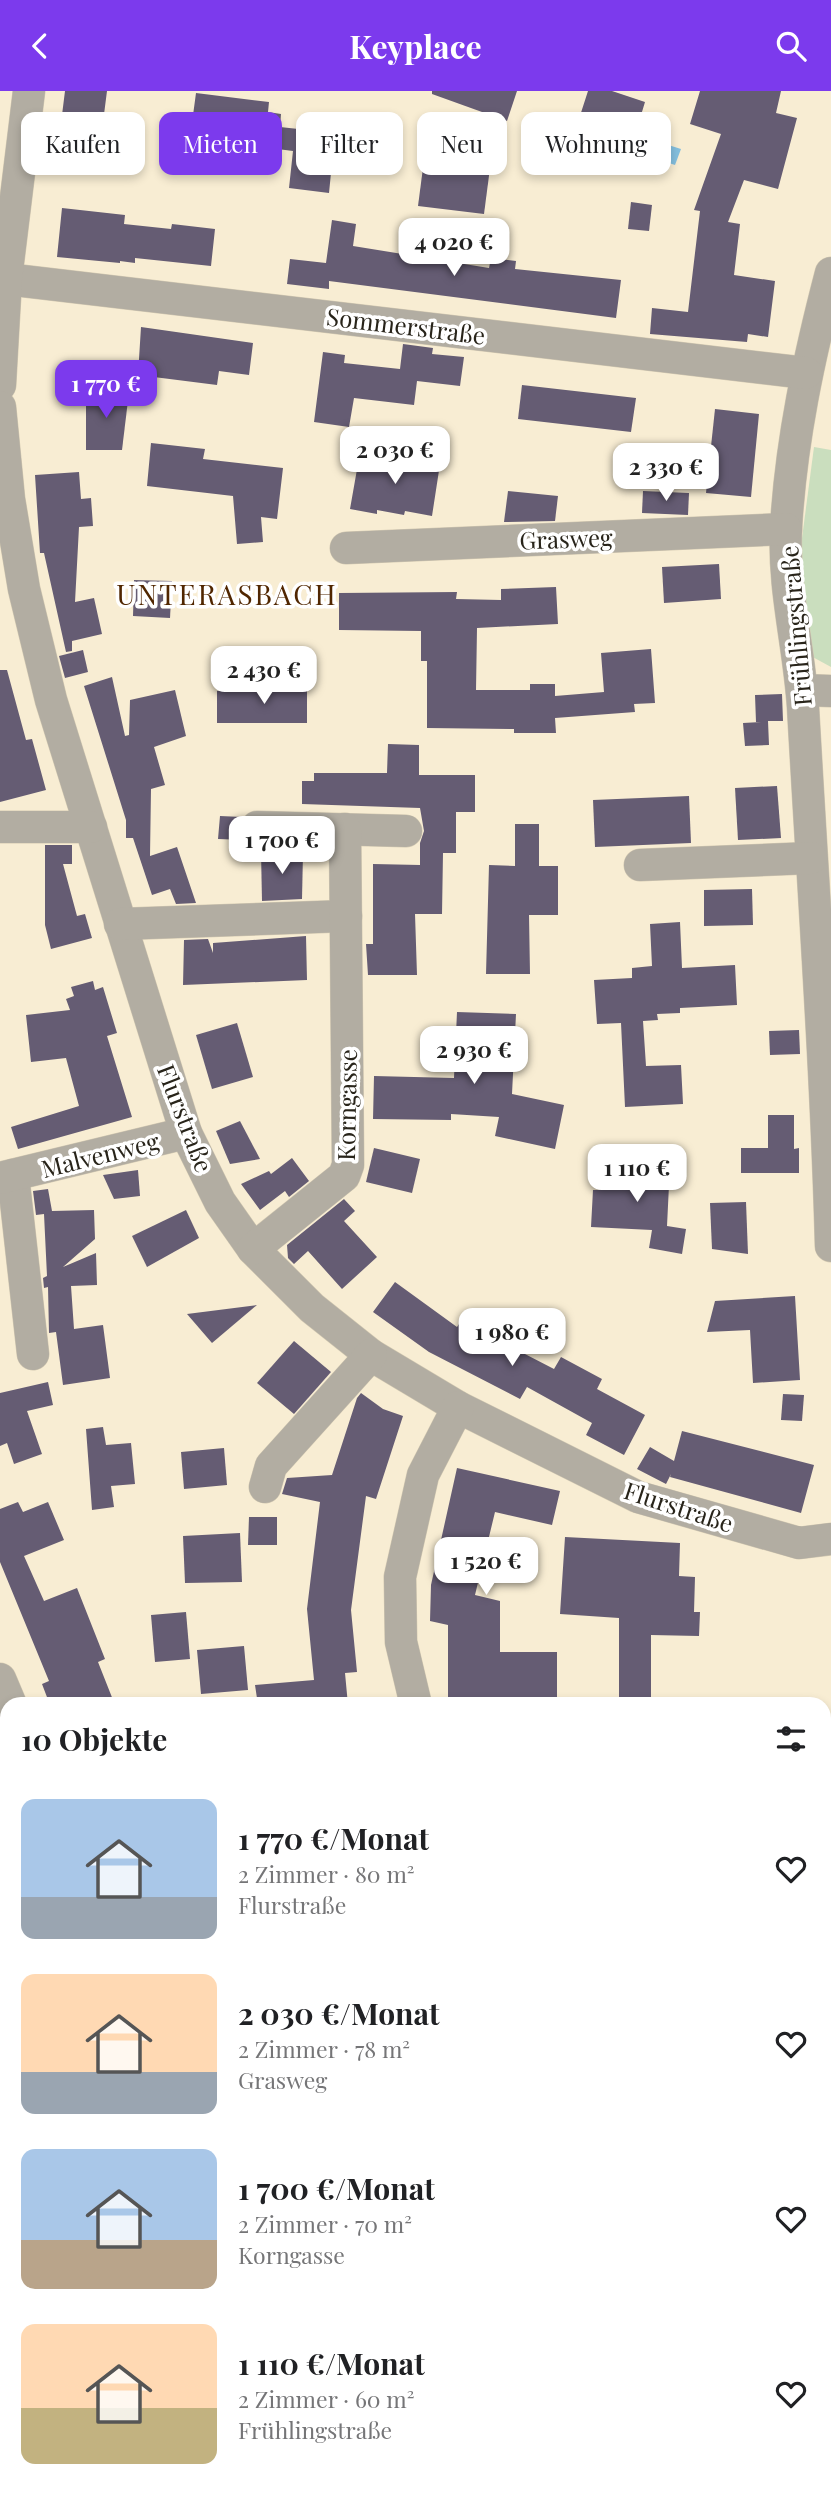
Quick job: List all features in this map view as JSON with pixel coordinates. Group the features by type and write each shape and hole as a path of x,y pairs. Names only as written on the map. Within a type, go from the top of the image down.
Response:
{"street":[{"path":"0,385 6,279 29,91"},
{"name":"Frühlingstraße","path":"831,273 806,373 786,529 786,584 816,691 811,858 826,1035 831,1246"},
{"name":"Sommerstraße","path":"6,279 806,373"},
{"name":"Flurstraße","path":"0,407 9,499 24,589 51,700 186,1133 220,1202 253,1249 313,1308 371,1355 458,1407 638,1497 799,1543 831,1539"},
{"name":"Grasweg","path":"346,548 786,529"},
{"path":"0,827 91,827"},
{"path":"257,827 406,831"},
{"name":"Korngasse","path":"253,1249 344,1176 348,1165 345,829"},
{"path":"640,865 811,858"},
{"path":"120,924 346,916"},
{"name":"Malvenweg","path":"33,1354 6,1177 186,1133"},
{"path":"265,1487 271,1466 371,1355"},
{"path":"413,1697 401,1642 400,1577 423,1475 458,1407"},
{"path":"0,1679 8,1697"}],"green space":[{"path":"814,447 831,450 831,667 809,655 797,576"}],"water":[{"path":"671,146 681,149 675,165 671,164"}],"building":[{"path":"65,91 107,91 104,112 62,112"},
{"path":"432,91 517,91 507,121 507,112 482,112 432,94"},
{"path":"588,91 612,91 645,102 642,112 581,112"},
{"path":"700,91 781,91 776,113 797,118 778,189 744,180 728,222 740,224 734,275 775,281 768,337 748,334 747,342 650,334 652,308 688,312 700,211 694,210 721,134 690,124"},
{"path":"196,93 269,102 268,112 193,112"},
{"path":"282,127 296,129 296,175 331,175 329,193 289,188 293,151 282,150"},
{"path":"422,175 489,175 484,214 418,206"},
{"path":"631,202 652,205 649,231 628,229"},
{"path":"62,208 125,215 124,224 171,229 172,224 215,229 211,266 135,258 135,263 120,263 57,257"},
{"path":"332,220 356,224 353,246 489,268 491,258 516,261 515,269 621,280 616,318 329,281 329,289 287,284 290,259 326,263"},
{"path":"141,327 253,343 249,375 219,371 217,385 138,375"},
{"path":"403,344 433,348 432,354 464,357 460,386 417,381 414,405 354,398 349,427 314,422 323,352 345,355 344,363 400,369"},
{"path":"522,385 636,398 631,432 518,419"},
{"path":"86,392 129,392 122,450 86,450"},
{"path":"715,409 759,414 751,497 706,493"},
{"path":"151,443 205,449 203,459 283,468 277,519 261,517 263,542 237,544 233,496 147,486"},
{"path":"391,456 440,464 432,516 405,511 404,515 377,510 377,514 350,509 359,458 385,462"},
{"path":"79,472 81,499 91,498 93,526 79,527 75,602 94,598 102,634 72,641 72,651 66,652 44,553 40,553 35,475"},
{"path":"508,491 558,496 555,521 504,522"},
{"path":"643,491 689,493 688,515 642,513"},
{"path":"719,564 721,599 664,603 662,567"},
{"path":"134,580 172,581 170,618 133,616"},
{"path":"556,587 558,624 477,628 476,690 530,690 530,684 555,684 555,696 604,692 601,653 651,649 655,703 634,704 635,712 555,718 556,733 514,733 514,729 427,728 427,661 421,661 421,631 339,630 339,593 457,592 456,599 501,600 501,589"},
{"path":"83,650 88,672 65,678 59,656"},
{"path":"0,670 7,670 26,740 32,739 46,790 0,802"},
{"path":"112,677 125,736 129,735 130,700 175,690 186,736 154,747 165,785 151,789 150,856 177,847 196,903 176,904 170,889 152,895 133,838 126,838 126,820 84,686"},
{"path":"287,682 307,682 307,723 217,723 217,691 286,691"},
{"path":"782,694 783,721 768,721 769,745 745,746 743,723 761,722 756,722 755,695"},
{"path":"388,744 419,745 419,775 475,775 475,812 456,812 456,853 443,853 442,914 415,914 417,975 368,975 366,944 373,944 373,864 420,865 420,843 424,831 420,808 302,804 302,781 314,781 314,773 387,773"},
{"path":"777,786 781,838 738,840 735,788"},
{"path":"689,796 691,843 595,847 593,800"},
{"path":"220,816 242,817 239,827 245,840 218,839"},
{"path":"515,824 539,824 539,866 558,866 558,915 529,915 530,974 486,974 489,865 515,866"},
{"path":"45,845 72,845 72,864 63,864 77,916 85,914 92,938 51,949 45,925"},
{"path":"261,852 303,853 302,899 262,901"},
{"path":"752,889 753,925 704,926 704,890"},
{"path":"680,922 682,968 735,965 737,1005 680,1008 680,1013 657,1014 658,1020 643,1021 646,1066 681,1065 683,1104 625,1107 621,1023 597,1024 594,980 632,978 632,968 652,966 650,924"},
{"path":"306,936 307,980 183,985 184,940 208,939 213,953 213,943"},
{"path":"93,981 95,990 103,987 117,1033 107,1036 132,1117 18,1149 11,1127 79,1106 66,1058 31,1062 26,1015 70,1010 66,999 74,996 71,987"},
{"path":"457,1012 516,1014 512,1094 564,1105 555,1149 495,1136 499,1117 451,1114 451,1120 373,1119 374,1076 454,1078"},
{"path":"237,1023 253,1077 212,1089 196,1035"},
{"path":"799,1030 800,1054 770,1055 769,1031"},
{"path":"768,1115 794,1115 794,1149 799,1148 799,1173 741,1173 741,1148 768,1148"},
{"path":"240,1121 260,1159 230,1164 216,1131"},
{"path":"374,1148 420,1159 412,1193 366,1182"},
{"path":"292,1158 309,1181 289,1197 285,1191 260,1210 241,1184 269,1171 271,1174"},
{"path":"606,1161 662,1164 661,1185 669,1185 667,1226 686,1229 682,1254 649,1248 652,1230 591,1227 593,1190 605,1190"},
{"path":"138,1170 140,1196 114,1199 103,1175"},
{"path":"48,1189 52,1211 94,1210 95,1239 63,1267 96,1253 97,1285 71,1286 74,1329 103,1325 110,1378 63,1385 56,1332 49,1333 48,1287 44,1288 43,1278 47,1276 44,1214 36,1215 33,1191"},
{"path":"344,1199 355,1211 344,1221 377,1257 342,1289 308,1251 294,1264 288,1258 287,1245"},
{"path":"746,1202 748,1254 712,1249 710,1203"},
{"path":"186,1210 199,1238 147,1267 132,1236"},
{"path":"395,1282 457,1327 461,1321 554,1369 561,1357 602,1379 597,1389 645,1415 624,1455 586,1435 592,1423 527,1387 520,1399 429,1352 373,1312"},
{"path":"795,1296 800,1380 753,1383 750,1330 707,1332 715,1301"},
{"path":"257,1305 212,1343 187,1314"},
{"path":"294,1341 331,1372 294,1414 257,1383"},
{"path":"48,1382 53,1405 27,1411 42,1454 14,1464 7,1443 0,1446 0,1393"},
{"path":"361,1393 383,1409 403,1416 376,1499 366,1496 351,1610 357,1672 345,1673 347,1697 257,1697 255,1685 314,1680 307,1609 320,1502 282,1494 287,1478 332,1475 357,1398"},
{"path":"783,1394 804,1395 802,1421 781,1420"},
{"path":"103,1427 106,1445 131,1443 135,1484 111,1486 114,1507 92,1510 86,1429"},
{"path":"682,1431 814,1465 801,1513 670,1477 671,1474 666,1484 637,1469 650,1447 674,1461"},
{"path":"224,1448 227,1485 184,1489 181,1452"},
{"path":"457,1468 560,1491 552,1525 495,1512 475,1595 500,1601 500,1652 557,1652 557,1697 448,1697 448,1625 430,1621 431,1585"},
{"path":"18,1502 23,1512 48,1502 64,1540 24,1556 44,1601 77,1588 105,1659 98,1662 112,1697 47,1697 42,1684 49,1681 0,1562 0,1509"},
{"path":"249,1517 277,1517 277,1545 248,1545"},
{"path":"240,1533 242,1582 185,1583 183,1536"},
{"path":"565,1537 680,1543 679,1576 695,1577 694,1612 700,1612 699,1636 651,1635 651,1697 619,1697 619,1618 560,1614"},
{"path":"186,1612 190,1659 155,1662 151,1615"},
{"path":"244,1646 248,1690 201,1694 197,1650"}],"district":[{"name":"UNTERASBACH","path":"227,593"}]}
